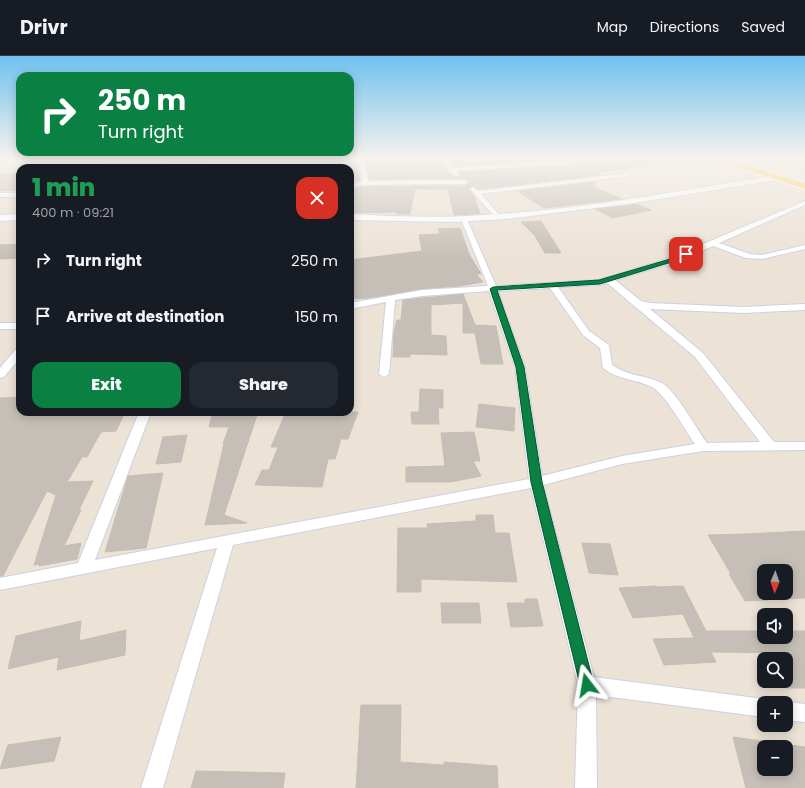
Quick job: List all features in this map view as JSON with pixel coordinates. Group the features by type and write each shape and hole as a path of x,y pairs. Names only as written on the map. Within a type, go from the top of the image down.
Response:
{"street":[{"path":"477,193 484,192"},
{"path":"354,217 464,219 498,217 571,209 689,192"},
{"path":"477,193 498,217"},
{"path":"0,195 16,195"},
{"path":"354,305 422,293 600,282 672,260 805,204"},
{"path":"0,218 16,217"},
{"path":"464,219 493,289 520,367 536,482 587,685 586,788"},
{"path":"713,243 749,256 762,257 790,252 805,247"},
{"path":"608,280 638,303 699,355 769,445"},
{"path":"553,286 586,332 605,347 607,366 612,371 622,376 658,385 665,391 702,446"},
{"path":"384,374 391,299"},
{"path":"638,303 649,306 744,310 805,307"},
{"path":"0,326 16,326"},
{"path":"0,375 16,356"},
{"path":"84,567 144,416"},
{"path":"0,584 536,482 622,460 702,446 805,446"},
{"path":"152,788 227,540"},
{"path":"587,685 757,707"},
{"path":"793,712 805,713"}],"building":[{"path":"354,192 414,192 410,214 396,214 396,212 354,213"},
{"path":"449,192 471,192 480,214 454,215"},
{"path":"519,192 606,192 622,199 544,208"},
{"path":"636,204 651,210 613,218 595,209"},
{"path":"541,221 561,253 545,253 535,236 521,222"},
{"path":"460,228 469,254 481,274 476,274 483,282 354,299 354,260 422,251 419,235 440,234 438,229"},
{"path":"16,244 16,258 0,259 0,245"},
{"path":"463,294 475,325 496,326 503,364 481,364 475,333 463,333 463,303 431,305 431,335 446,336 447,355 410,354 410,357 393,357 394,332 397,320 401,320 403,300"},
{"path":"420,389 443,390 443,408 438,408 439,424 412,424 411,412 419,412"},
{"path":"16,397 16,416 123,416 116,431 101,432 87,457 82,457 67,482 93,481 64,546 81,543 77,559 39,566 40,564 34,565 56,495 47,491 3,576 0,576 0,398"},
{"path":"479,404 515,408 514,431 476,427"},
{"path":"354,412 358,412 348,439 341,439 335,459 328,459 322,487 255,485 262,470 269,470 278,447 271,447 284,416 354,416"},
{"path":"212,416 257,416 224,515 247,523 205,525 223,444 229,427 209,427"},
{"path":"474,432 480,461 473,461 481,476 451,482 406,482 406,467 445,466 441,433"},
{"path":"187,435 181,462 156,464 163,437"},
{"path":"163,473 146,548 105,552 128,476"},
{"path":"476,515 493,515 495,533 509,533 517,582 421,579 421,592 397,592 398,528 428,528 427,524 476,521"},
{"path":"805,531 805,598 793,599 793,564 757,564 757,600 765,600 745,601 708,535"},
{"path":"582,543 610,544 618,575 589,573"},
{"path":"683,586 706,631 757,631 757,644 793,644 793,631 805,631 805,688 793,688 793,652 711,652 716,662 664,665 653,639 694,638 683,614 633,618 619,588"},
{"path":"525,599 537,599 543,626 511,627 507,603 525,603"},
{"path":"441,603 479,603 481,623 442,623"},
{"path":"81,621 79,641 126,630 125,655 57,670 59,657 8,669 16,636"},
{"path":"361,705 401,705 400,762 444,765 444,762 497,766 498,788 356,788"},
{"path":"61,737 54,761 0,769 8,745"},
{"path":"733,737 757,740 757,776 793,776 793,745 805,747 805,788 746,788"},
{"path":"196,771 285,773 283,788 191,788"}],"route":[{"path":"587,685 536,482 520,367 493,289 600,282 672,260 686,254"}]}
